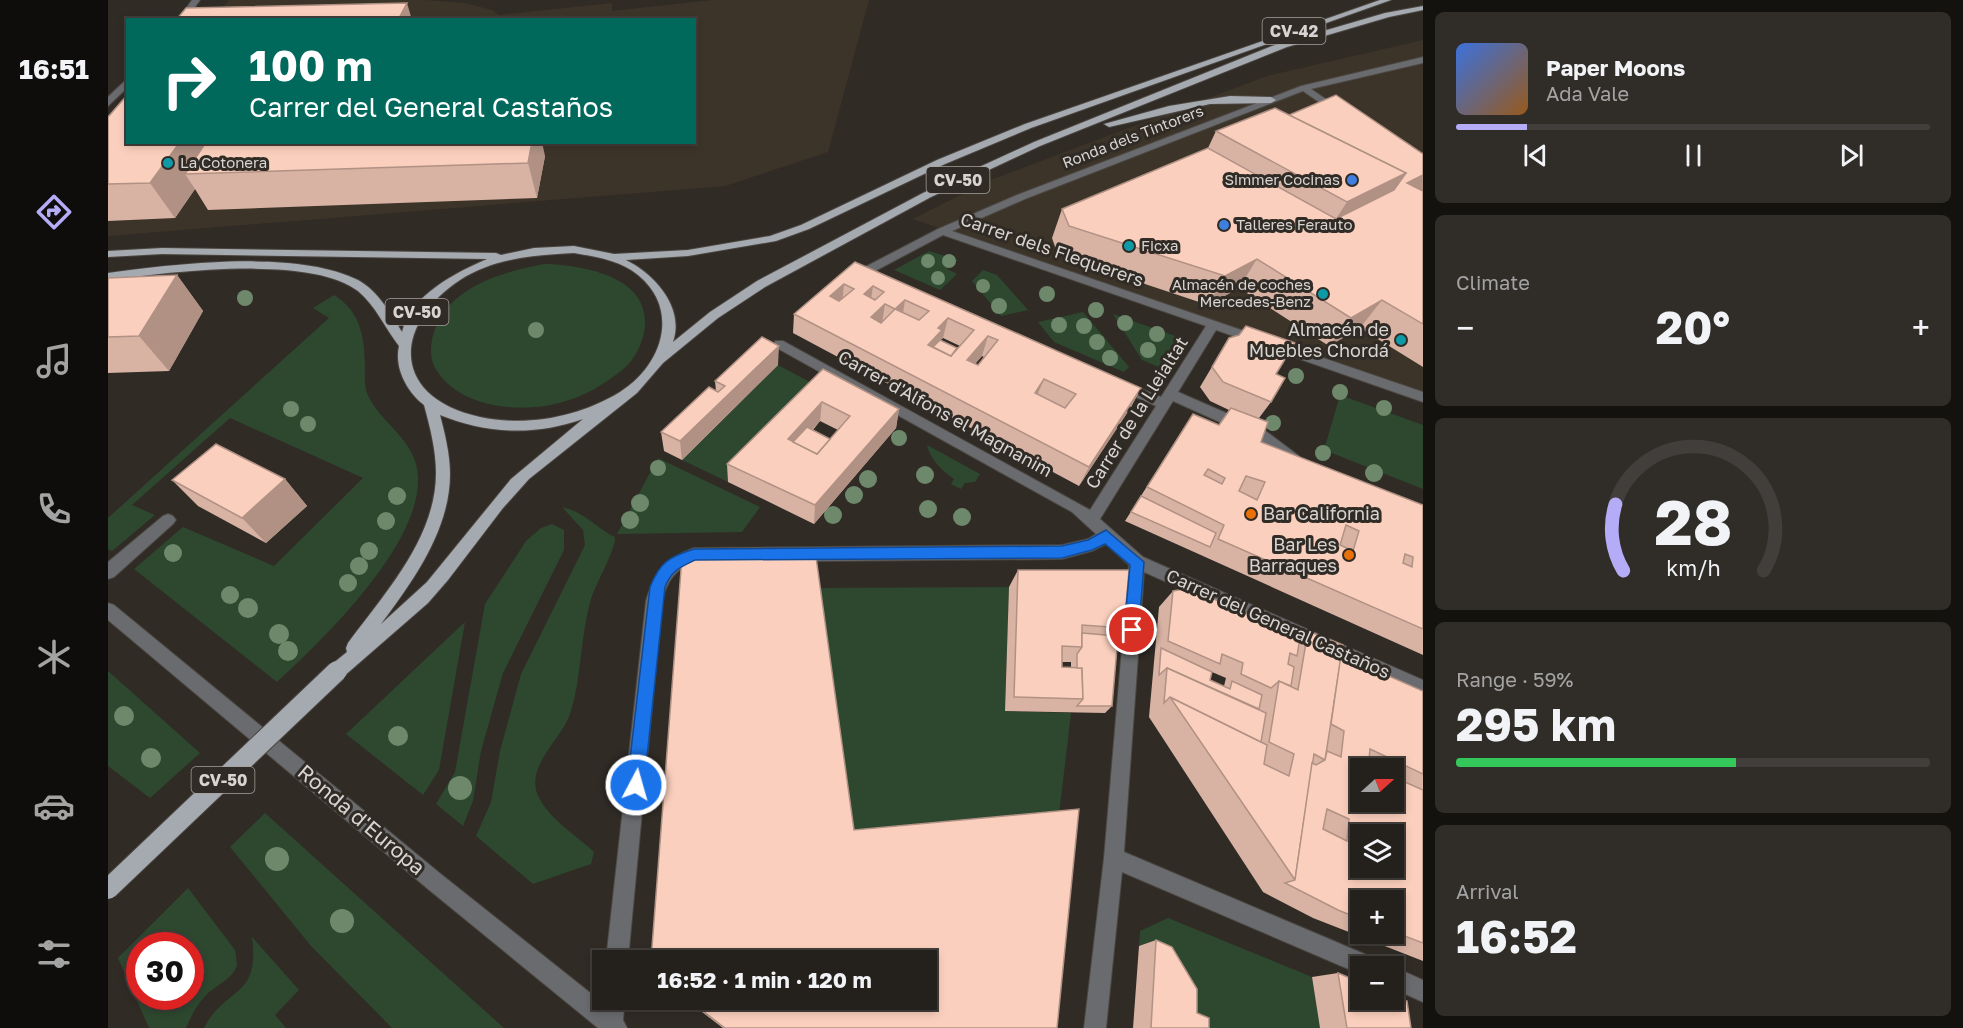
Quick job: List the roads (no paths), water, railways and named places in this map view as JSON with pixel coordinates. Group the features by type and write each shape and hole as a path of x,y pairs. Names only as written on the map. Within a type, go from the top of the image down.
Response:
{"main road":[{"name":"CV-42","path":"1203,66 1273,38 1387,0"},
{"name":"CV-50","path":"612,257 698,252 772,239 813,224 941,162 1028,126 1203,66 1388,15 1423,8"},
{"name":"CV-50","path":"108,889 337,670 432,589 508,491 641,381 657,362 714,315 801,261 954,182 1037,144 1285,45"},
{"path":"1037,144 1179,105 1246,97 1271,100"},
{"name":"CV-50","path":"619,398 583,416 542,425 500,427 461,420 431,405 412,387 403,366 403,343 414,315 437,290 468,270 505,256 542,250 578,250 612,257 639,270 658,288 669,310 669,336 657,362"},
{"path":"108,254 162,251 505,256"},
{"path":"108,277 207,267 302,269 331,273 354,282 367,291 403,343"},
{"name":"CV-50","path":"337,670 397,588 427,537 440,506 443,477 441,453 431,405"}],"street":[{"path":"183,18 196,0"},
{"name":"Ronda dels Tintorers","path":"891,284 870,275 869,270 942,231 1021,197 1304,88 1423,60"},
{"path":"108,103 126,83"},
{"path":"1304,88 1346,117"},
{"name":"Carrer dels Flequerers","path":"942,231 1423,397"},
{"name":"Carrer de la Lleialtat","path":"1092,519 1213,325"},
{"name":"Carrer d'Alfons el Magnanim","path":"779,344 1055,495 1092,519"},
{"path":"1107,379 1258,433 1291,458 1308,466"},
{"name":"Carrer del General Castaños","path":"1092,519 1106,536 1137,562 1423,688"},
{"path":"108,572 168,520"},
{"path":"618,950 654,600 663,573 671,565 694,555 1062,552 1092,544 1106,536"},
{"path":"1095,1028 1114,858 1137,562"},
{"name":"Ronda d'Europa","path":"108,610 435,882 614,1027"},
{"path":"1114,858 1350,959"},
{"path":"1404,982 1423,991"},
{"path":"614,1010 614,1027"}],"place":[{"name":"La Cotonera","path":"168,163"},
{"name":"Simmer Cocinas","path":"1352,180"},
{"name":"Talleres Ferauto","path":"1224,225"},
{"name":"Ficxa","path":"1129,246"},
{"name":"Almacén de coches Mercedes-Benz","path":"1323,294"},
{"name":"Almacén de Muebles Chordá","path":"1401,340"},
{"name":"Bar California","path":"1251,514"},
{"name":"Bar Les Barraques","path":"1349,555"}]}
